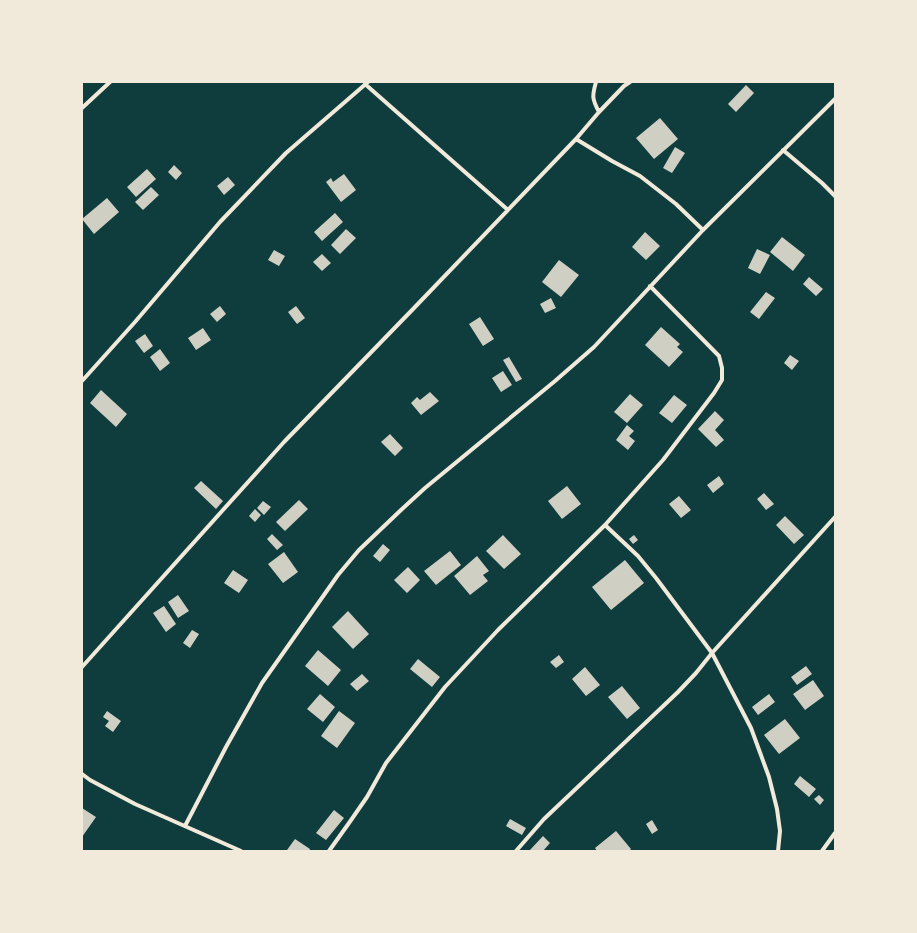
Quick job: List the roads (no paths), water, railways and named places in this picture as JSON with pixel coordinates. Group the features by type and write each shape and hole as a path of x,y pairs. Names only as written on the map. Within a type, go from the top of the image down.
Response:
{"street":[{"path":"82,108 110,82"},
{"path":"596,82 593,98 599,112"},
{"path":"82,667 284,442 576,139 599,112 624,86 630,82"},
{"path":"82,381 135,322 220,222 286,153 366,83 508,210"},
{"path":"184,826 262,683 338,575 359,550 425,488 588,352 703,230 835,99"},
{"path":"576,139 640,176 676,204 703,230"},
{"path":"783,150 835,196"},
{"path":"329,851 367,797 386,763 445,688 498,630 605,525 663,460 714,393 722,380 722,368 719,356 650,286"},
{"path":"516,851 544,820 678,692 835,517"},
{"path":"605,525 638,556 652,572 712,653 751,728 769,777 777,809 780,831 778,851"},
{"path":"82,774 90,780 135,804 241,851"},
{"path":"822,851 835,833"}]}
